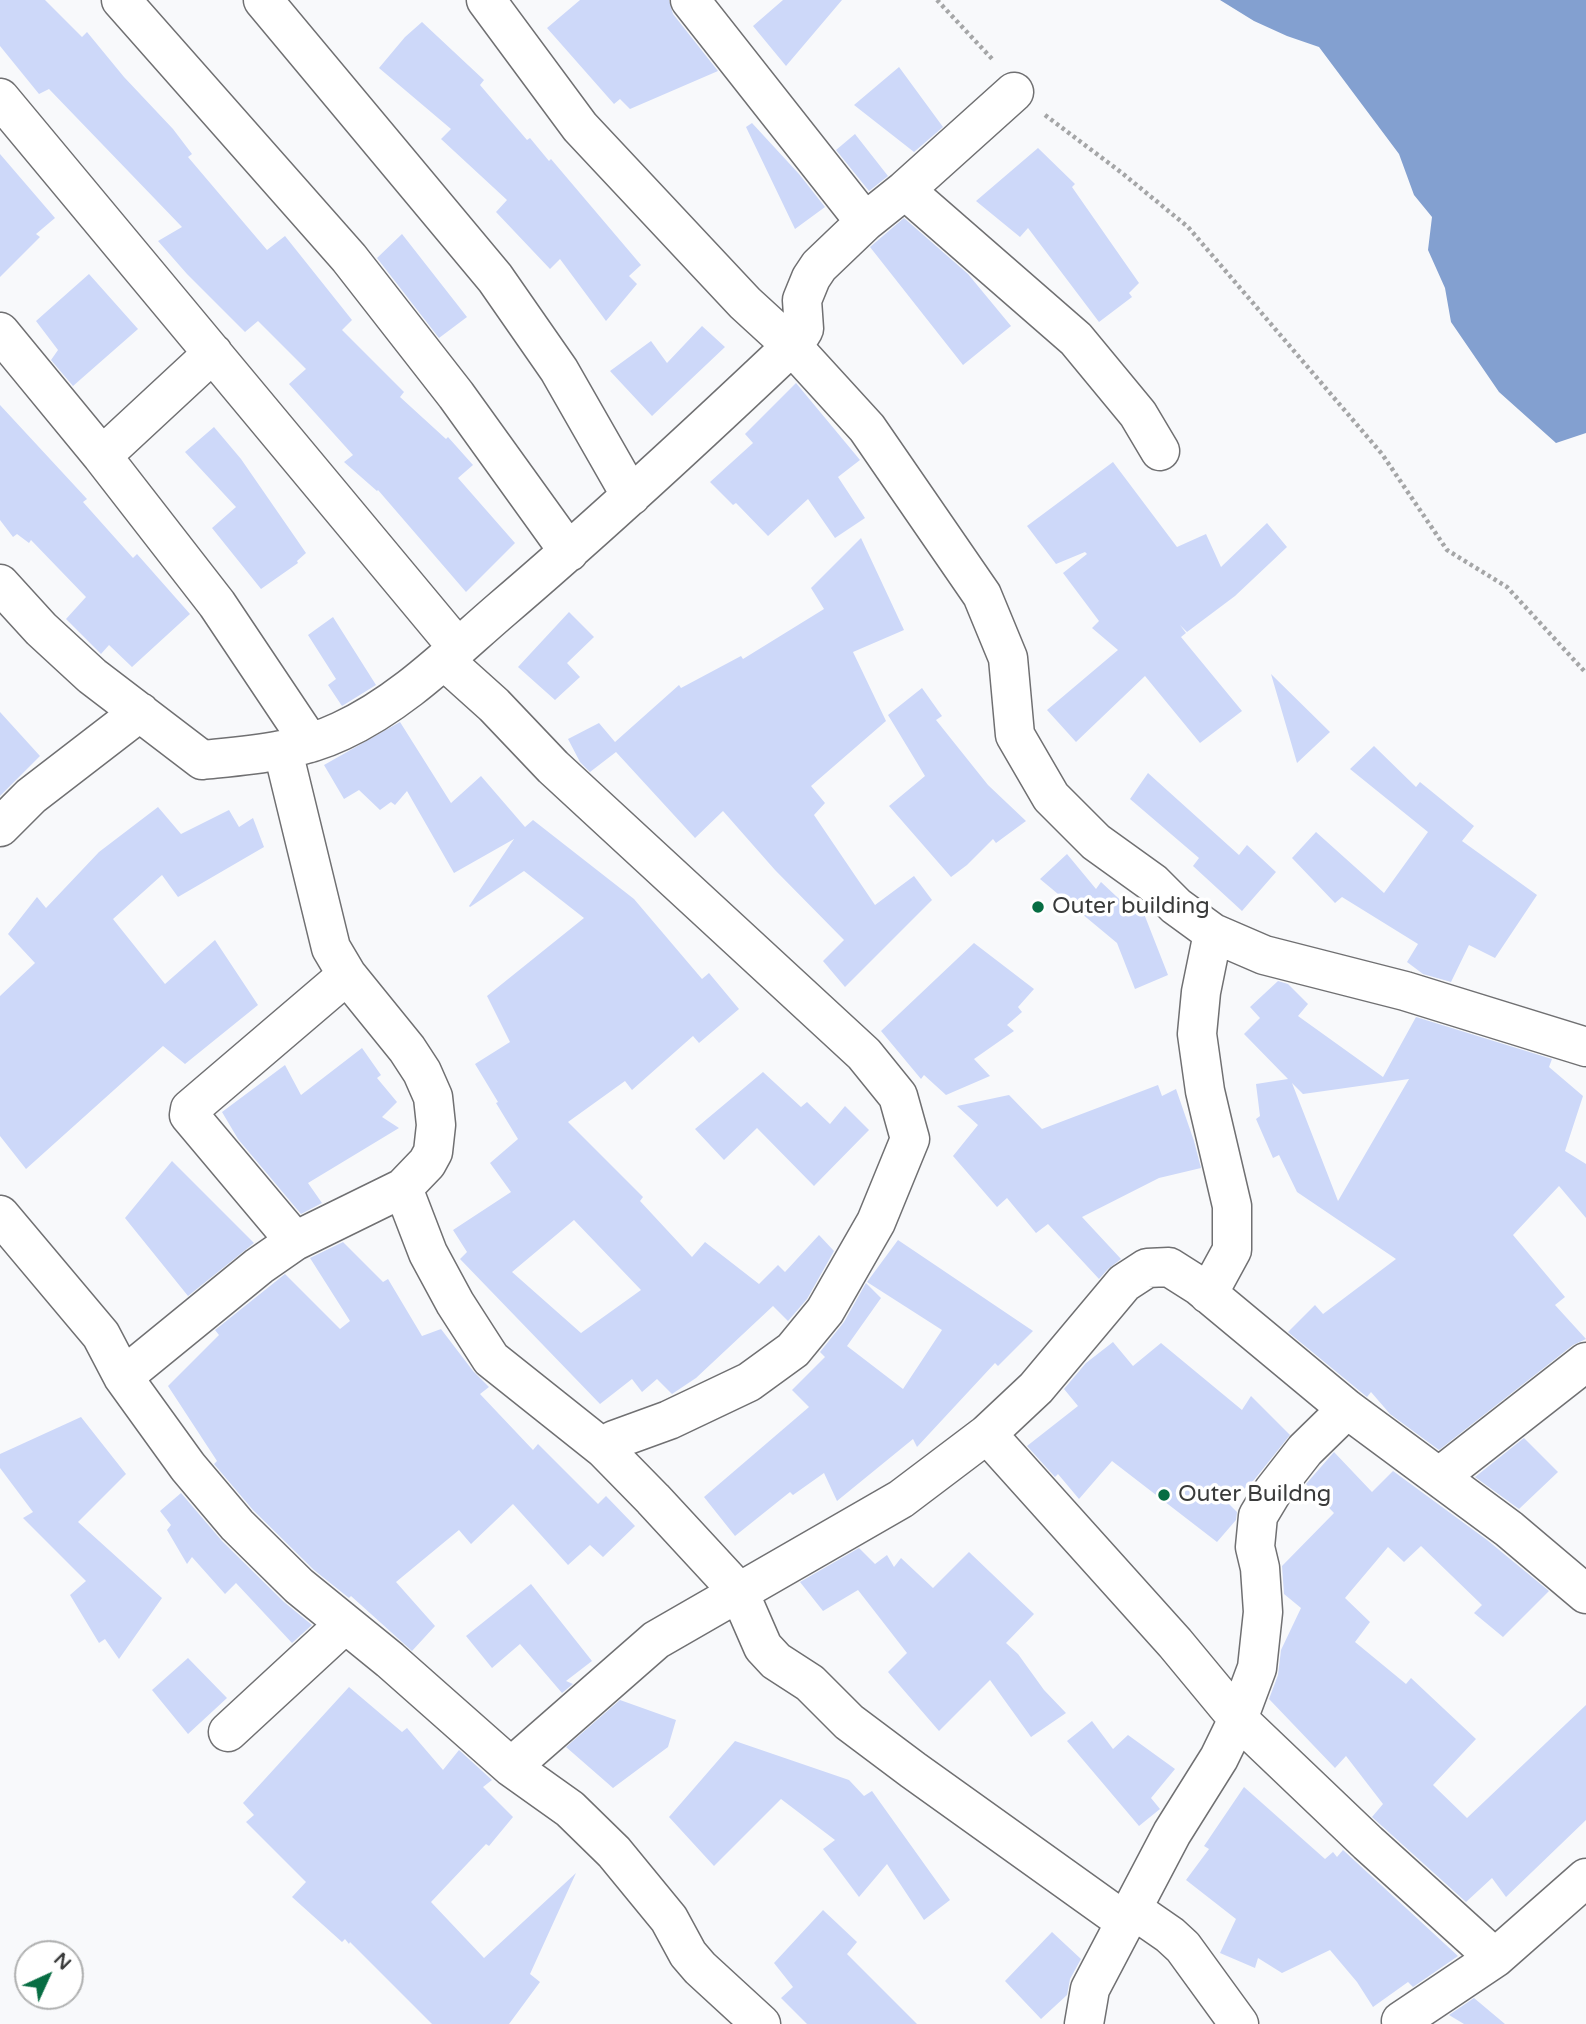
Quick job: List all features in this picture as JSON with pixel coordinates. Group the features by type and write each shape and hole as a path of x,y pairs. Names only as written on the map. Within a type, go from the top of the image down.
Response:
{"street":[{"path":"121,0 349,258 456,395 569,552"},
{"path":"263,0 495,278 559,370 632,496"},
{"path":"486,0 580,127 745,303 793,347 867,428 982,595 1008,658 1015,735 1051,797 1096,842 1153,883 1176,906 1213,933 1264,956 1405,991 1586,1046"},
{"path":"691,0 865,222"},
{"path":"0,584 41,629 92,676 202,760 297,747 368,718 451,654 569,552 780,356 793,347 804,329 802,300 818,266 1014,92"},
{"path":"0,98 213,353 494,705 562,776 864,1054 898,1096 910,1139 876,1222 825,1311 793,1350 749,1382 669,1420 614,1440 604,1449"},
{"path":"905,190 1076,339 1138,414 1160,451"},
{"path":"0,332 102,456 216,604 297,747 331,948 347,975 407,1049 422,1072 432,1097 436,1125 433,1152 403,1188 295,1241 259,1266 123,1377"},
{"path":"102,456 213,353"},
{"path":"0,827 31,796 140,712"},
{"path":"1208,1294 1232,1250 1232,1206 1205,1091 1198,1034 1201,992 1213,933"},
{"path":"295,1241 189,1115 190,1109 347,975"},
{"path":"403,1188 428,1252 455,1303 491,1359 604,1449 739,1592 763,1647 776,1661 810,1683 849,1722 902,1762 1128,1914 1170,1935 1183,1947 1239,2024"},
{"path":"0,1215 101,1335 123,1377 188,1467 237,1525 299,1586 390,1660 511,1767 570,1809 614,1852 669,1919 699,1968 761,2024"},
{"path":"511,1767 656,1640 901,1499 987,1434 1037,1388 1124,1283 1147,1268 1169,1267 1208,1294 1347,1409 1509,1529 1586,1594"},
{"path":"1440,1477 1586,1362"},
{"path":"1084,2024 1090,1989 1172,1833 1219,1758 1257,1668 1263,1612 1260,1568 1255,1547 1258,1516 1304,1450 1347,1409"},
{"path":"987,1434 1175,1643 1238,1718 1368,1843 1495,1958"},
{"path":"228,1732 345,1624"},
{"path":"1401,2021 1495,1958 1586,1878"}],"path":[{"path":"937,0 1007,75 1015,85 1014,92 1122,173 1188,227 1382,454 1447,550 1507,587 1586,673"}],"water":[{"path":"1220,0 1586,0 1586,433 1556,443 1499,392 1451,322 1445,288 1428,250 1432,217 1414,195 1399,154 1319,47 1254,21"}],"building":[{"path":"0,0 45,0 82,37 87,32 124,77 173,129 192,154 188,157 267,250 285,236 352,320 342,330 404,392 400,397 446,439 448,437 473,465 458,478 515,543 466,592 378,490 344,462 353,455 289,384 306,369 258,321 245,332 187,274 158,241 182,227 49,89 39,94 0,46"},
{"path":"580,0 669,0 673,14 718,71 630,109 620,99 614,104 547,28"},
{"path":"783,0 842,0 786,66 753,26"},
{"path":"422,22 484,80 480,85 527,140 530,138 549,161 551,159 641,265 629,276 637,284 606,321 560,259 550,269 496,212 507,200 441,139 451,129 379,68 405,37"},
{"path":"899,67 943,127 914,152 854,105"},
{"path":"752,123 825,207 795,229 746,127"},
{"path":"855,134 888,176 869,191 836,150"},
{"path":"1038,148 1075,184 1072,187 1139,283 1129,293 1132,297 1099,322 1028,228 1020,237 976,201"},
{"path":"0,154 55,218 36,234 40,237 0,277"},
{"path":"904,218 968,274 1011,326 963,365 870,247"},
{"path":"402,234 467,317 439,338 377,258"},
{"path":"89,274 138,329 73,386 51,360 58,350 36,321"},
{"path":"702,326 725,347 652,416 610,371 651,341 667,363"},
{"path":"796,383 860,460 838,477 865,518 835,538 808,499 768,536 736,503 733,505 710,482 753,443 745,434"},
{"path":"0,405 87,499 83,502 133,558 137,554 190,614 132,667 109,645 101,654 66,619 86,597 31,540 29,543 17,534 13,537 0,520"},
{"path":"214,427 241,459 306,553 298,563 261,589 212,528 236,507 185,452"},
{"path":"1113,462 1177,547 1206,534 1221,567 1267,523 1287,547 1235,596 1187,632 1180,625 1186,633 1181,637 1242,711 1200,743 1145,676 1076,742 1047,710 1118,650 1092,628 1099,621 1063,573 1087,554 1085,552 1056,564 1027,526"},
{"path":"861,538 904,630 853,652 886,721 811,786 825,803 814,815 875,905 914,876 932,900 845,987 823,961 844,940 775,870 723,811 695,838 616,752 590,772 580,762 568,739 599,723 615,742 679,685 681,688 741,656 743,659 824,609 811,588"},
{"path":"569,612 594,637 567,663 580,677 555,700 518,667"},
{"path":"333,617 376,685 342,706 328,685 336,679 308,635"},
{"path":"1271,674 1330,732 1297,763"},
{"path":"922,688 942,716 936,720 988,785 1026,821 996,843 993,839 951,877 889,806 925,776 888,715"},
{"path":"0,712 40,756 0,796"},
{"path":"400,722 451,803 481,776 525,827 533,820 634,899 702,979 709,973 739,1009 699,1043 693,1036 632,1090 625,1081 568,1122 643,1197 640,1201 692,1257 705,1242 759,1284 778,1265 785,1272 819,1235 834,1251 807,1299 788,1321 773,1306 696,1378 672,1394 657,1379 642,1392 632,1379 600,1404 460,1259 467,1252 453,1230 511,1192 490,1163 518,1139 475,1064 510,1042 487,996 584,918 524,871 470,907 514,839 454,873 407,791 395,805 391,802 380,810 359,790 344,799 324,765","holes":["574,1220 641,1290 581,1333 512,1272"]},
{"path":"1374,746 1416,787 1420,782 1474,826 1462,841 1537,895 1495,958 1469,945 1451,982 1423,974 1407,962 1418,944 1342,897 1335,903 1292,858 1316,832 1384,893 1428,832 1350,769"},
{"path":"1148,773 1239,855 1247,845 1276,872 1242,911 1193,866 1199,858 1130,799"},
{"path":"158,807 181,834 229,810 239,827 253,818 264,847 178,897 162,875 113,919 165,984 215,940 258,1005 185,1064 163,1046 26,1169 0,1136 0,996 35,963 8,934 37,897 46,908 99,852"},
{"path":"1067,854 1096,889 1101,882 1131,910 1139,901 1168,975 1135,989 1117,943 1040,879"},
{"path":"974,943 1034,989 1018,1007 1022,1012 1007,1025 1014,1031 974,1059 990,1076 946,1095 924,1075 921,1079 881,1031"},
{"path":"1278,981 1288,984 1308,1004 1298,1016 1383,1077 1416,1017 1552,1059 1549,1067 1583,1096 1565,1151 1586,1164 1586,1218 1559,1186 1513,1235 1565,1297 1555,1305 1586,1339 1573,1345 1439,1450 1390,1414 1371,1392 1367,1397 1288,1332 1315,1305 1323,1314 1396,1259 1297,1192 1279,1155 1273,1158 1256,1119 1260,1116 1256,1084 1288,1079 1244,1034 1260,1018 1250,1007","holes":["1409,1079 1338,1201 1292,1083 1303,1094"]},
{"path":"362,1048 381,1075 377,1078 397,1102 382,1117 399,1128 308,1183 322,1203 301,1214 238,1139 222,1112 285,1065 301,1095"},
{"path":"763,1072 801,1107 807,1102 830,1124 845,1106 869,1130 814,1186 757,1128 724,1160 695,1129"},
{"path":"1158,1085 1162,1096 1176,1089 1201,1168 1159,1178 1082,1217 1121,1259 1099,1279 1048,1224 1036,1233 1007,1198 997,1207 953,1156 978,1125 957,1106 1009,1095 1042,1129"},
{"path":"172,1161 254,1243 188,1296 125,1218"},
{"path":"898,1240 1033,1331 998,1366 995,1363 917,1447 913,1439 837,1501 824,1473 793,1495 790,1492 735,1536 704,1497 809,1407 792,1390 825,1357 820,1352 844,1322 866,1283 881,1298 847,1346 903,1389 942,1330 867,1282"},
{"path":"343,1242 383,1282 388,1279 422,1336 441,1329 473,1371 489,1387 480,1394 533,1450 538,1444 598,1504 606,1496 635,1526 603,1557 590,1545 568,1565 513,1504 471,1544 459,1530 396,1582 435,1626 412,1651 351,1596 349,1598 314,1570 253,1510 214,1464 217,1461 168,1386 219,1335 215,1330 285,1274 340,1329 350,1321 310,1258"},
{"path":"1113,1342 1133,1366 1161,1343 1242,1410 1251,1396 1290,1435 1254,1480 1228,1503 1237,1512 1236,1520 1217,1542 1112,1461 1079,1499 1058,1474 1055,1477 1027,1446 1078,1406 1064,1389 1086,1363"},
{"path":"81,1417 126,1474 78,1522 162,1598 119,1659 105,1639 99,1643 70,1595 86,1581 23,1518 33,1512 0,1468 0,1454"},
{"path":"1524,1438 1558,1472 1519,1509 1475,1477"},
{"path":"1334,1452 1372,1492 1393,1471 1487,1540 1549,1591 1503,1637 1474,1613 1482,1605 1421,1546 1404,1562 1388,1547 1345,1598 1370,1622 1355,1642 1406,1684 1411,1678 1476,1739 1433,1785 1467,1818 1586,1705 1586,1820 1506,1897 1492,1878 1466,1902 1372,1817 1383,1804 1346,1756 1335,1768 1269,1699 1278,1675 1281,1650 1301,1608 1284,1594 1282,1566 1334,1513 1306,1484"},
{"path":"181,1493 222,1541 284,1602 312,1625 292,1643 236,1583 225,1594 192,1557 187,1564 167,1530 171,1525 160,1511"},
{"path":"859,1548 875,1564 887,1555 894,1567 901,1558 933,1588 969,1552 1034,1614 1006,1643 1066,1713 1031,1737 990,1680 939,1731 888,1672 907,1653 858,1590 823,1611 800,1582"},
{"path":"531,1584 592,1661 566,1681 573,1684 562,1693 520,1644 492,1668 466,1636"},
{"path":"188,1658 227,1698 188,1734 152,1690"},
{"path":"349,1687 402,1732 407,1728 443,1770 459,1750 492,1780 483,1787 513,1817 489,1846 486,1844 431,1902 484,1958 576,1873 530,1974 540,1982 509,2024 432,2024 350,1942 349,1944 345,1939 342,1942 292,1897 306,1882 246,1822 254,1815 243,1803"},
{"path":"620,1700 676,1720 668,1747 613,1788 566,1747"},
{"path":"1092,1721 1113,1749 1128,1735 1175,1769 1151,1798 1160,1809 1139,1826 1067,1741"},
{"path":"735,1741 849,1780 864,1796 872,1791 950,1900 924,1920 887,1864 859,1897 823,1849 835,1840 781,1799 714,1866 669,1817"},
{"path":"1244,1787 1325,1859 1333,1852 1337,1857 1343,1850 1458,1956 1413,1987 1408,1982 1373,2007 1357,1982 1330,1950 1282,1973 1258,1958 1255,1968 1220,1953 1236,1919 1186,1880 1209,1849 1204,1846"},
{"path":"823,1910 857,1942 847,1954 917,2024 807,2024 781,1998 793,1987 774,1963"},
{"path":"1052,1932 1081,1959 1070,1979 1067,1995 1041,2019 1005,1981"},
{"path":"1474,1998 1505,2024 1464,2024 1449,2015"}],"place":[{"name":"Outer building","path":"1038,907"},
{"name":"Outer Buildng","path":"1164,1495"}]}
